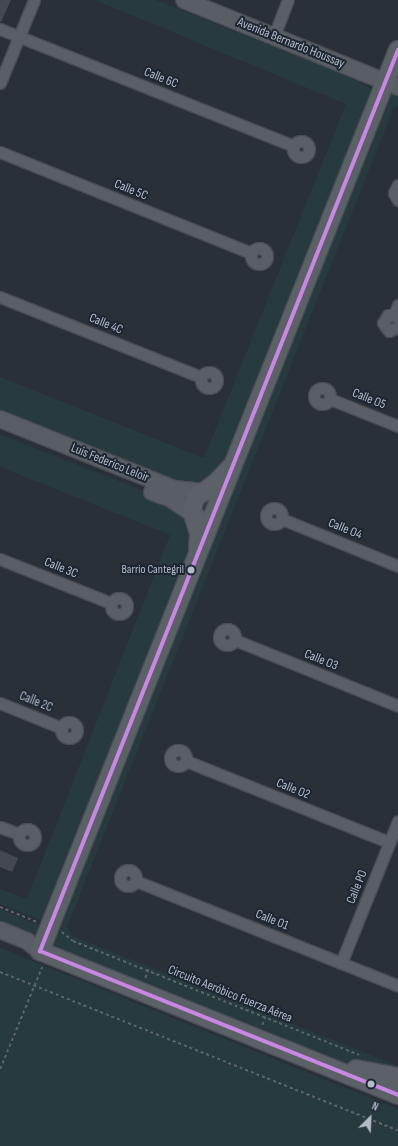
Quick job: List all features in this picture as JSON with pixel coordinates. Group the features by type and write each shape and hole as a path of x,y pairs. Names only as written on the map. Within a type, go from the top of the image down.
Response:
{"main road":[{"path":"40,947 197,558 232,465 392,84 398,50"},
{"path":"197,558 199,533 192,504 195,498 216,483 232,465"},
{"path":"40,947 146,976 262,1024 358,1070 398,1077"},
{"path":"40,947 398,1095"}],"street":[{"path":"0,83 34,0"},
{"name":"Avenida Bernardo Houssay","path":"184,0 392,84"},
{"path":"274,36 288,0"},
{"name":"Calle 6C","path":"0,29 294,146"},
{"name":"Calle 5C","path":"0,152 251,253"},
{"path":"398,185 394,193 398,200"},
{"name":"Calle 4C","path":"0,297 201,377"},
{"path":"397,313 385,317 384,326 392,331 398,327"},
{"name":"Calle O5","path":"330,399 398,426"},
{"name":"Luis Federico Leloir","path":"0,419 174,489 210,492 216,510 208,520 195,516 171,499 0,431"},
{"name":"Calle O4","path":"282,519 398,566"},
{"name":"Calle 3C","path":"0,559 111,603"},
{"name":"Calle O3","path":"234,640 398,706"},
{"name":"Calle 2C","path":"0,703 62,728"},
{"name":"Calle O2","path":"186,761 389,842"},
{"name":"Calle PO","path":"341,963 398,821"},
{"path":"0,827 19,834"},
{"name":"Calle O1","path":"136,881 398,986"},
{"path":"0,930 40,947"}],"path":[{"path":"0,907 44,924"},
{"name":"Circuito Aeróbico Fuerza Aérea","path":"58,930 73,941 146,976 262,1024 361,1056"},
{"path":"0,1069 34,986 40,947"},
{"path":"0,972 398,1130"}],"green space":[{"path":"95,0 156,0 355,79 372,90 373,95 224,463 206,483 184,486 0,415 0,377 204,458 346,104"},
{"path":"385,82 398,87 398,106 394,107 67,927 72,936 398,1066 398,1095 40,951 197,558 195,516 216,483"},
{"path":"0,434 164,499 182,514 189,530 189,552 46,922 0,904 0,889 27,899 170,535 0,467"},
{"path":"0,909 44,927 37,936 32,936 0,924"},
{"path":"0,948 398,1109 398,1146 0,1146"}],"building":[{"path":"0,0 11,0 1,22 0,22"},
{"path":"0,850 18,858 12,872 0,867"}],"transit line":[{"path":"398,50 40,951 398,1095"}],"place":[{"name":"Barrio Cantegril","path":"191,570"}]}
